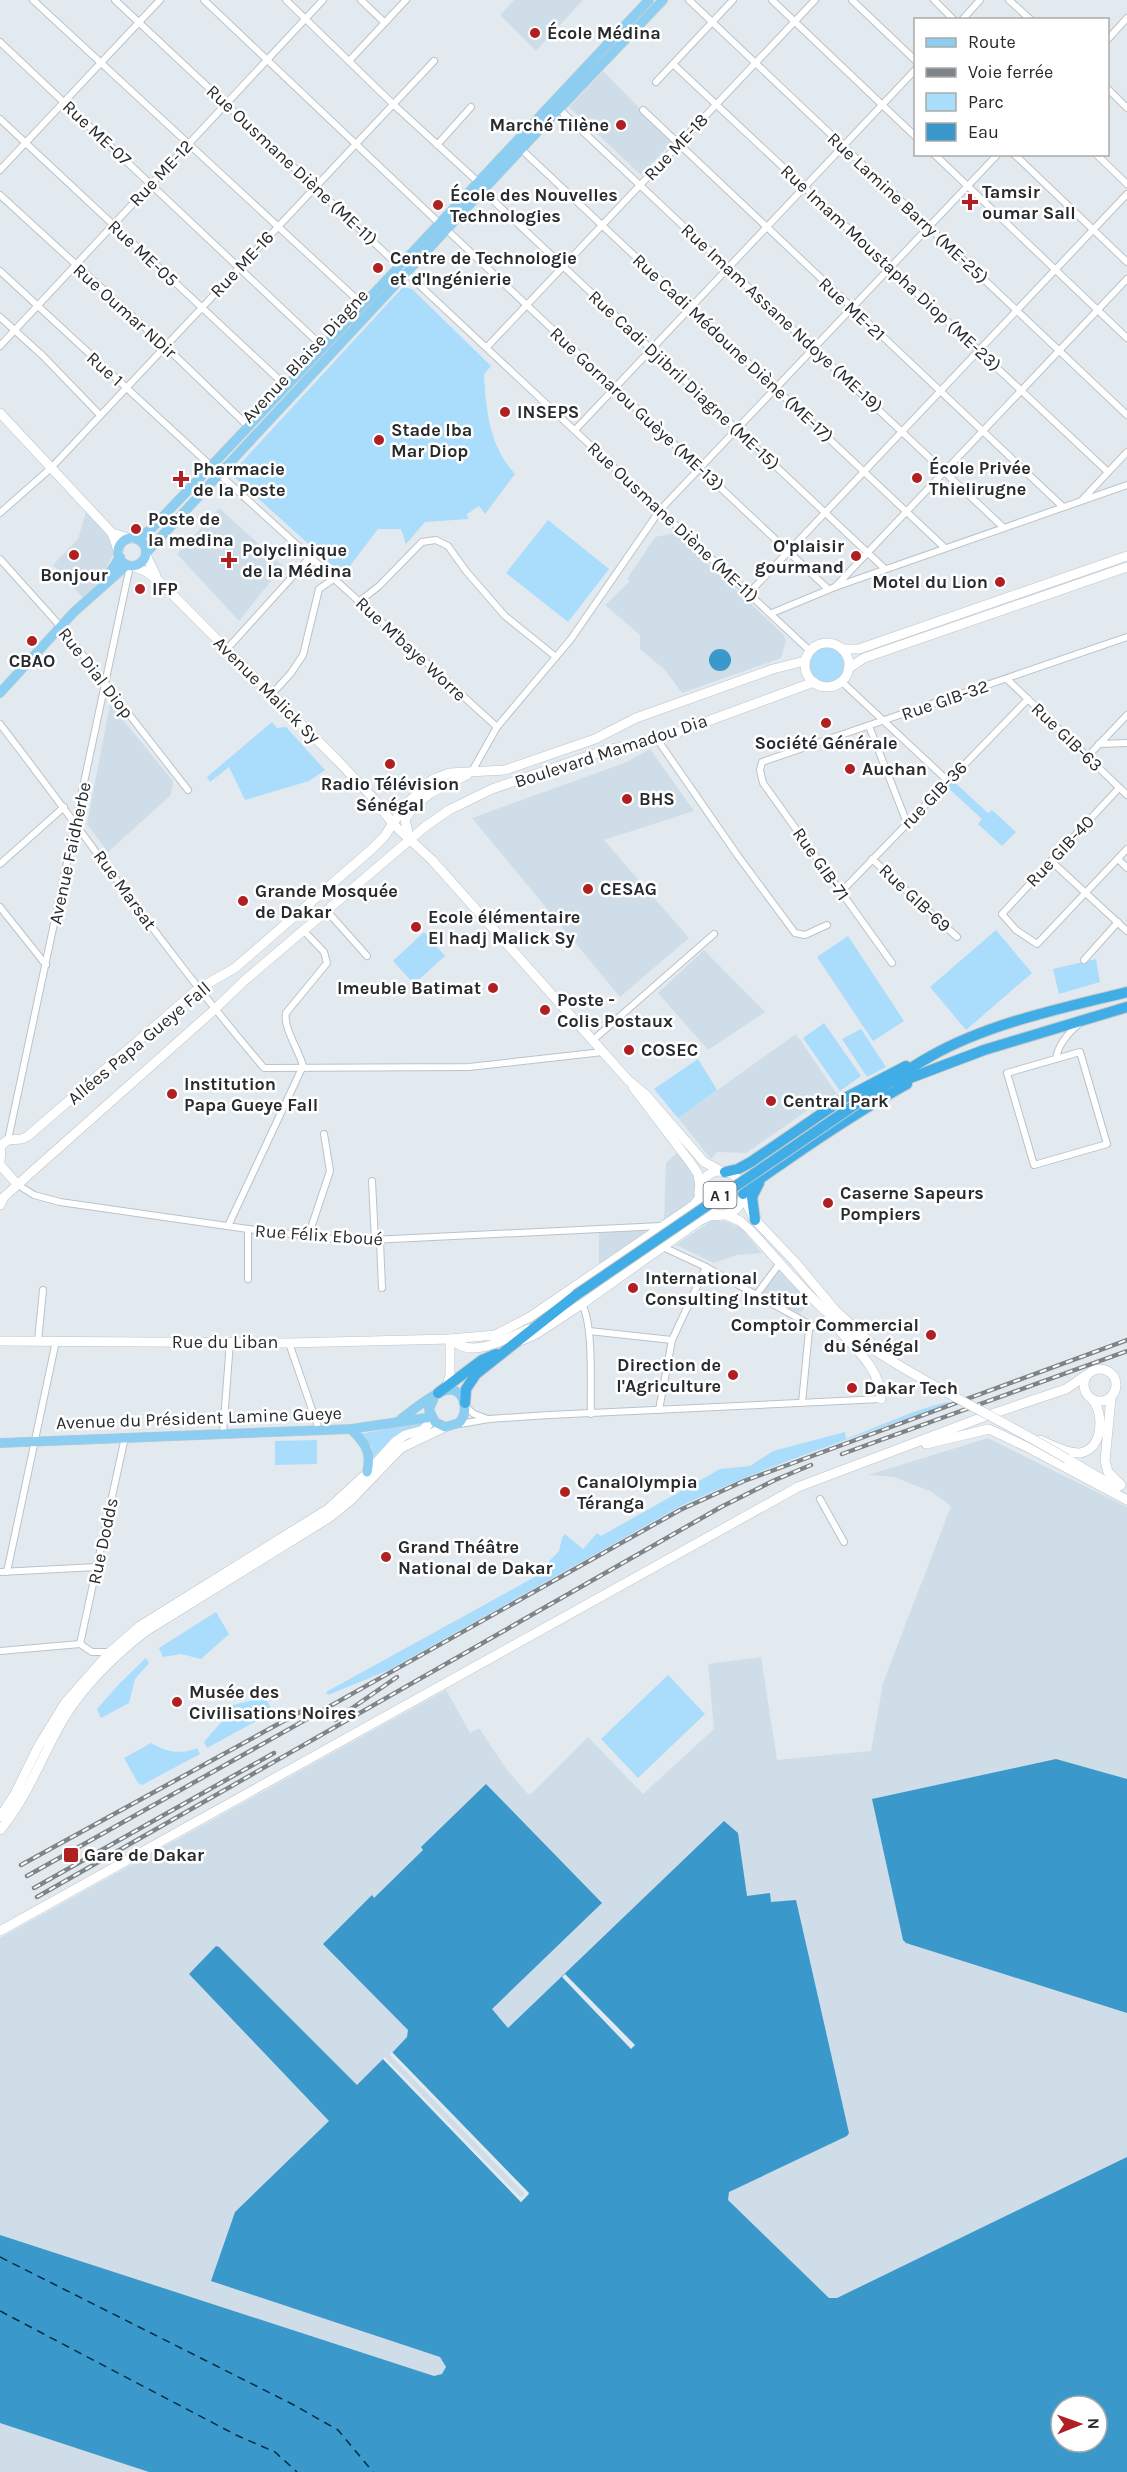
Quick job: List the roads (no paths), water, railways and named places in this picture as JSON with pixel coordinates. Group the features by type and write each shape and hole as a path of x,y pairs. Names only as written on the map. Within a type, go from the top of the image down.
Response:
{"highway":[{"name":"A 1","path":"466,1405 466,1389 471,1379 534,1326 585,1288 865,1098 931,1056 959,1042 1004,1026 1127,992"},
{"name":"A 1","path":"876,1091 984,1050 1127,1007"},
{"path":"723,1172 738,1169 751,1162 867,1085 931,1056"},
{"path":"743,1195 754,1183 873,1103 937,1068"},
{"path":"755,1220 752,1203 754,1191 759,1183 780,1165"},
{"name":"A 1","path":"437,1394 482,1360 508,1347"}],"main road":[{"name":"Avenue Blaise Diagne","path":"443,226 477,181 649,0"},
{"name":"Avenue Blaise Diagne","path":"146,554 443,226 482,190 663,0"},
{"name":"Avenue Blaise Diagne","path":"134,539 152,529 363,306 403,269"},
{"path":"0,693 100,588 130,566 141,563 146,554 144,544 134,539 123,542 119,555 100,588"},
{"path":"119,555 130,566"},
{"path":"446,1390 454,1391 461,1396 466,1405 464,1418 456,1425 445,1427 432,1418 430,1406 437,1394 446,1390"},
{"name":"Avenue du Président Lamine Gueye","path":"399,1420 437,1394"},
{"name":"Avenue du Président Lamine Gueye","path":"0,1443 351,1429 399,1420 432,1418"},
{"path":"351,1429 368,1450 370,1461 368,1472"}],"street":[{"path":"33,0 363,306"},
{"name":"Rue Ousmane Diène (ME-11)","path":"115,0 810,651"},
{"path":"0,170 160,0"},
{"name":"Rue Gornarou Guèye (ME-13)","path":"204,0 788,552 832,588"},
{"path":"286,0 393,104 477,181"},
{"name":"Rue ME-12","path":"0,346 322,0"},
{"path":"361,0 385,23"},
{"path":"349,61 406,0"},
{"name":"Rue Lamine Barry (ME-25)","path":"689,0 1127,415"},
{"path":"656,82 733,0"},
{"path":"772,0 914,135"},
{"name":"Rue ME-18","path":"487,347 815,0"},
{"path":"852,0 914,60"},
{"path":"934,0 952,18"},
{"path":"964,18 980,0"},
{"path":"1009,0 1029,18"},
{"path":"1109,37 1127,18"},
{"path":"1120,26 1127,32"},
{"name":"Rue ME-07","path":"0,42 324,348"},
{"name":"Rue ME-16","path":"0,513 51,468 434,61"},
{"name":"Rue Imam Moustapha Diop (ME-23)","path":"673,64 1108,472"},
{"path":"575,430 914,70"},
{"path":"1109,91 1127,108"},
{"path":"437,145 471,107"},
{"name":"Rue Imam Assane Ndoye (ME-19)","path":"559,109 1004,528"},
{"name":"Rue ME-21","path":"643,110 1064,507"},
{"name":"Rue ME-05","path":"0,119 287,387"},
{"name":"Rue Cadi Médoune Diène (ME-17)","path":"521,149 945,548"},
{"path":"936,156 1127,338"},
{"path":"471,774 497,727 556,657 603,594 660,510 996,156"},
{"path":"1016,156 1127,262"},
{"path":"1098,156 1127,184"},
{"name":"Rue Cadi Djibril Diagne (ME-15)","path":"482,190 885,569"},
{"path":"749,593 1127,194"},
{"name":"Rue Oumar NDir","path":"0,195 165,346 249,427"},
{"name":"Rue 1","path":"0,270 212,466"},
{"path":"832,588 1127,279"},
{"path":"0,317 100,415"},
{"path":"0,412 112,533 119,555"},
{"path":"1081,501 1127,452"},
{"name":"Rue M'baye Worre","path":"219,474 497,727"},
{"path":"772,613 832,588 1127,485"},
{"path":"112,533 134,539"},
{"path":"360,601 378,587 422,542 436,540 447,546 505,616 556,657"},
{"name":"Avenue Malick Sy","path":"146,554 159,581"},
{"path":"227,649 311,556"},
{"path":"843,650 859,649 1127,556"},
{"name":"Rue Dial Diop","path":"0,559 61,627 188,790"},
{"name":"Avenue Malick Sy","path":"130,566 145,571 159,581 374,799 393,824 412,837 628,1080"},
{"name":"Avenue Faidherbe","path":"8,1140 130,566"},
{"path":"849,668 843,650 835,644 817,645 810,651 805,661 806,672 814,682 826,687 841,681 849,668 864,658 1127,567"},
{"path":"272,694 300,661 319,589 335,578"},
{"name":"Rue GIB-32","path":"762,762 1127,637"},
{"name":"Boulevard Mamadou Dia","path":"402,816 418,791 433,779 450,773 471,774 505,770 595,739 636,718 773,669 805,661"},
{"name":"Rue GIB-63","path":"1008,679 1127,795"},
{"path":"841,681 948,781"},
{"name":"Boulevard Mamadou Dia","path":"412,837 448,810 492,789 606,750 657,739 814,682"},
{"name":"rue GIB-36","path":"841,892 1028,699"},
{"path":"1088,756 1127,715"},
{"name":"Rue Marsat","path":"0,724 76,822 198,990 264,1068 303,1066"},
{"path":"869,726 907,823"},
{"path":"657,739 731,847 795,933 806,935 827,925"},
{"path":"1099,744 1127,743"},
{"name":"Rue GIB-71","path":"762,762 759,770 763,783 892,963"},
{"name":"Rue GIB-40","path":"1086,893 1037,944 1016,930 1002,914 1119,788"},
{"name":"Avenue Malick Sy","path":"374,799 402,816"},
{"path":"0,864 64,807"},
{"path":"402,816 412,837"},
{"name":"Allées Papa Gueye Fall","path":"8,1140 28,1137 198,990 235,968 373,848 402,816"},
{"name":"Allées Papa Gueye Fall","path":"1,1199 244,981 412,837"},
{"path":"1086,893 1127,849"},
{"name":"Rue GIB-69","path":"872,859 957,938"},
{"path":"1118,859 1127,868"},
{"path":"1051,861 1127,931"},
{"path":"0,907 46,965"},
{"path":"327,911 367,956"},
{"path":"1084,960 1118,922"},
{"path":"228,1226 303,1066 296,1043 285,1024 286,1012 327,963 324,952 303,930"},
{"path":"593,1040 714,934"},
{"path":"1056,1059 1057,1051 1067,1035 1086,1019"},
{"path":"303,1066 469,1067 603,1052"},
{"path":"1080,1052 1107,1144 1034,1165 1007,1073 1056,1059 1080,1052"},
{"path":"628,1080 646,1095 704,1162 733,1175 739,1181 755,1220 861,1338"},
{"path":"456,1425 489,1419 881,1399 879,1381 875,1373 780,1263 740,1221 707,1210 700,1197 698,1174 628,1080"},
{"path":"308,1237 330,1171 324,1134"},
{"path":"8,1140 1,1145 0,1164 18,1185"},
{"path":"700,1187 707,1177 723,1172"},
{"path":"372,1181 382,1288"},
{"name":"Rue Félix Eboué","path":"18,1185 34,1195 60,1202 308,1237 377,1241 662,1226"},
{"path":"508,1347 536,1334 582,1304 705,1218 724,1215 737,1209 743,1195"},
{"path":"451,1339 495,1335 515,1327 694,1205 700,1197"},
{"path":"248,1229 248,1280"},
{"path":"663,1247 802,1318 808,1328 802,1403"},
{"path":"757,1294 780,1263"},
{"path":"659,1410 672,1340 706,1267"},
{"path":"38,1341 43,1290"},
{"path":"582,1304 589,1331 591,1414"},
{"path":"819,1306 882,1355 925,1382 1067,1455 1127,1494"},
{"path":"808,1328 829,1318"},
{"path":"451,1339 461,1346 476,1347 502,1340 534,1326"},
{"path":"589,1331 672,1340"},
{"path":"447,1385 451,1339"},
{"name":"Rue du Liban","path":"0,1341 289,1343 451,1339"},
{"path":"56,1341 4,1572 97,1567"},
{"path":"224,1433 230,1342"},
{"path":"289,1343 319,1430"},
{"path":"0,1931 798,1487 983,1417 1066,1389 1101,1368 1127,1378"},
{"path":"1067,1455 1091,1448 1098,1435 1101,1418 1099,1409 1089,1397 1084,1384 1088,1374"},
{"path":"1113,1374 1117,1384 1113,1395 1105,1459 1108,1472 1124,1487"},
{"path":"1066,1389 1103,1401 1127,1386"},
{"path":"466,1405 474,1414 489,1419"},
{"path":"983,1417 989,1429 1127,1500"},
{"path":"0,1817 65,1702 110,1652 140,1626 320,1514 368,1472 395,1442 405,1435 426,1428 432,1418"},
{"path":"0,1830 17,1810 64,1719 77,1699 95,1677 130,1644 146,1630 330,1517 351,1500 401,1448 445,1427"},
{"path":"896,1450 989,1429"},
{"name":"Rue Dodds","path":"80,1644 125,1437"},
{"path":"1091,1448 1105,1459"},
{"path":"1091,1472 1105,1459"},
{"path":"1091,1472 1124,1487"},
{"path":"820,1499 844,1542"},
{"path":"0,1651 80,1644 92,1652 110,1652"},
{"path":"92,1652 96,1666"}],"water":[{"path":"720,649 728,652 731,660 728,668 720,671 712,668 709,660 712,652"},
{"path":"1056,1759 1127,1779 1127,2013 906,1943 903,1940 872,1799"},
{"path":"486,1784 602,1903 492,2009 508,2028 724,1821 738,1833 747,1896 770,1893 771,1902 796,1900 849,2133 847,2136 729,2192 728,2200 829,2298 837,2298 1127,2157 1127,2472 149,2472 0,2423 0,2235 434,2376 442,2374 446,2367 440,2357 211,2281 235,2212 329,2121 189,1974 216,1946 219,1947 357,2085 383,2059 521,2202 529,2194 392,2053 407,2037 408,2030 323,1944 372,1895 374,1898 423,1850 421,1847"}],"railway":[{"path":"27,1876 680,1510 744,1481 1127,1340"},
{"path":"842,1454 1127,1351"},
{"path":"37,1897 721,1507 811,1465"},
{"path":"335,1720 397,1677"},
{"path":"21,1865 302,1711"},
{"path":"34,1888 274,1753"}],"place":[{"name":"École Médina","path":"535,33"},
{"name":"Marché Tilène","path":"621,125"},
{"name":"Tamsir oumar Sall","path":"970,202"},
{"name":"École des Nouvelles Technologies","path":"438,205"},
{"name":"Centre de Technologie et d'Ingénierie","path":"378,268"},
{"name":"INSEPS","path":"505,412"},
{"name":"Stade Iba Mar Diop","path":"379,440"},
{"name":"École Privée Thielirugne","path":"917,478"},
{"name":"Pharmacie de la Poste","path":"181,479"},
{"name":"Poste de la medina","path":"136,529"},
{"name":"Bonjour","path":"74,555"},
{"name":"O'plaisir gourmand","path":"856,556"},
{"name":"Polyclinique de la Médina","path":"229,560"},
{"name":"Motel du Lion","path":"1000,582"},
{"name":"IFP","path":"140,589"},
{"name":"CBAO","path":"32,641"},
{"name":"Société Générale","path":"826,723"},
{"name":"Radio Télévision Sénégal","path":"390,764"},
{"name":"Auchan","path":"850,769"},
{"name":"BHS","path":"627,799"},
{"name":"CESAG","path":"588,889"},
{"name":"Grande Mosquée de Dakar","path":"243,901"},
{"name":"Ecole élémentaire El hadj Malick Sy","path":"416,927"},
{"name":"Imeuble Batimat","path":"493,988"},
{"name":"Poste - Colis Postaux","path":"545,1010"},
{"name":"COSEC","path":"629,1050"},
{"name":"Institution Papa Gueye Fall","path":"172,1094"},
{"name":"Central Park","path":"771,1101"},
{"name":"Caserne Sapeurs Pompiers","path":"828,1203"},
{"name":"International Consulting Institut","path":"633,1288"},
{"name":"Comptoir Commercial du Sénégal","path":"931,1335"},
{"name":"Direction de l'Agriculture","path":"733,1375"},
{"name":"Dakar Tech","path":"852,1388"},
{"name":"CanalOlympia Téranga","path":"565,1492"},
{"name":"Grand Théâtre National de Dakar","path":"386,1557"},
{"name":"Musée des Civilisations Noires","path":"177,1702"},
{"name":"Gare de Dakar","path":"71,1855"}]}
